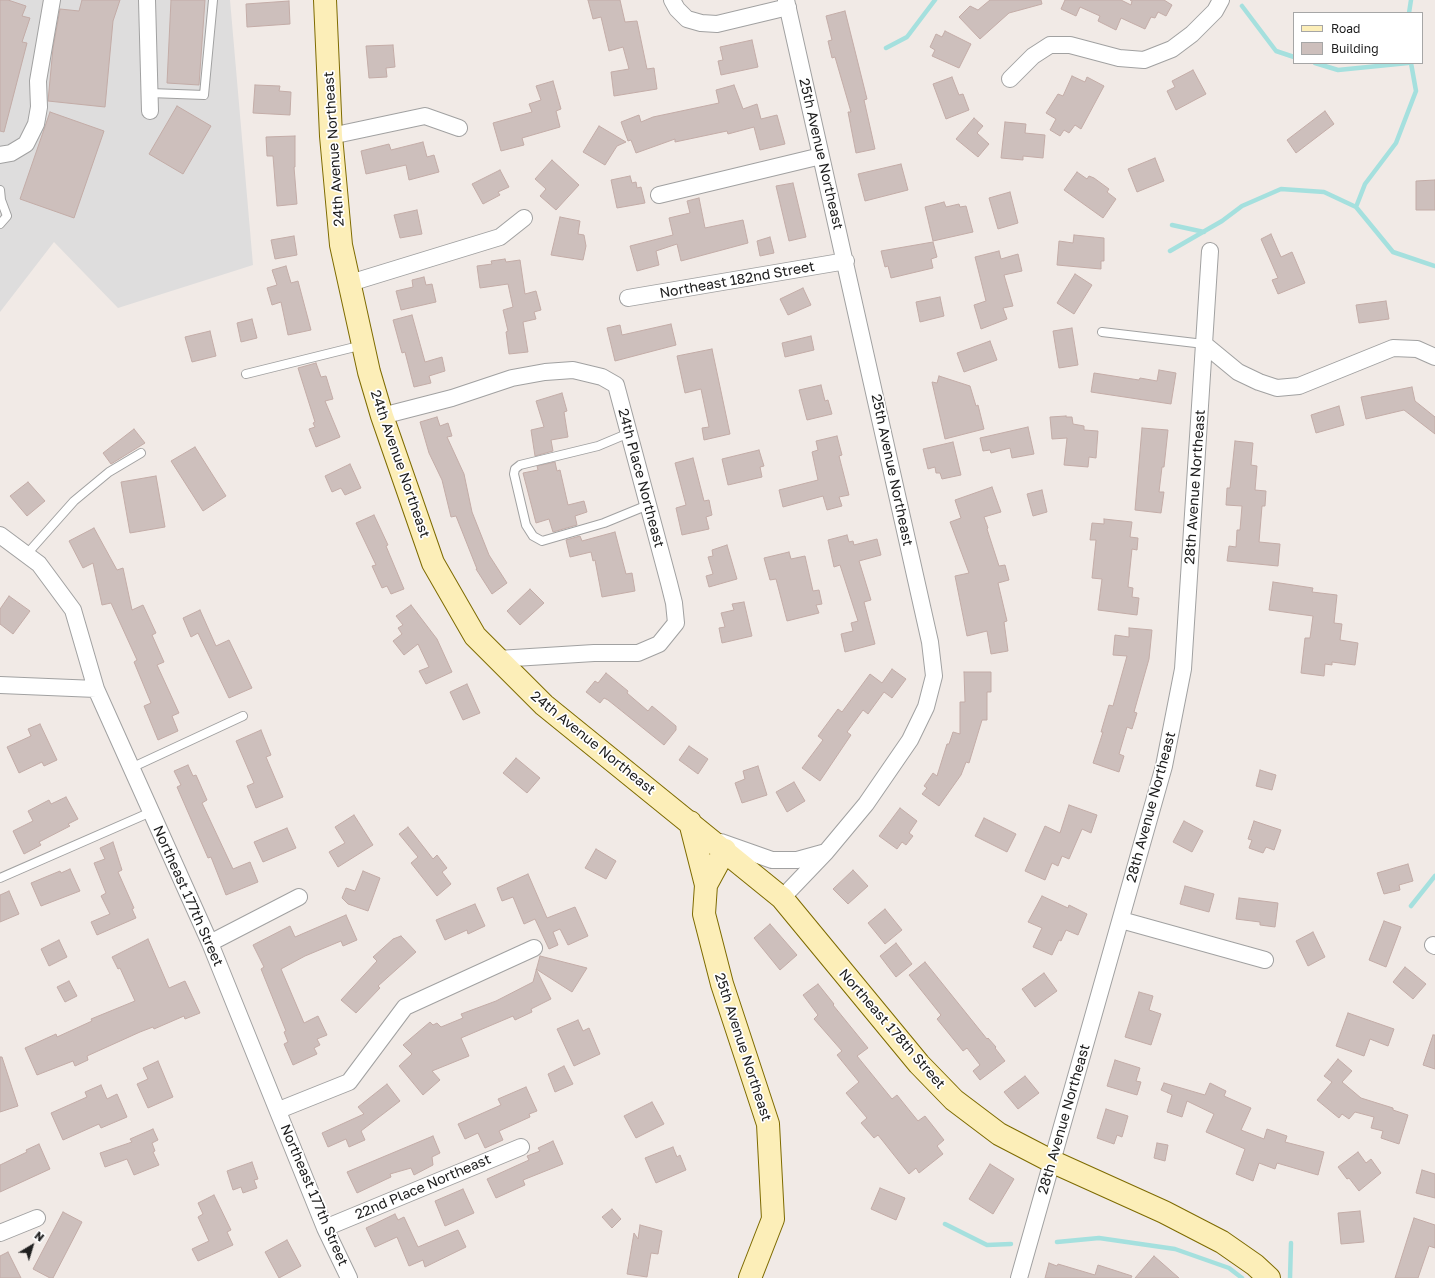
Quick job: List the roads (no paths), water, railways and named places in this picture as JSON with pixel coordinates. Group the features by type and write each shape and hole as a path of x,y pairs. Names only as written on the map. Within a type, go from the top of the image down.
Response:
{"main road":[{"name":"24th Avenue Northeast","path":"325,0 331,136 341,245 382,416 433,562 475,636 544,705 690,822"},
{"name":"Northeast 178th Street","path":"690,822 782,898 919,1064 954,1100 999,1134 1051,1161 1164,1212 1222,1242 1255,1265 1269,1278"},
{"name":"25th Avenue Northeast","path":"690,822 706,885"},
{"name":"25th Avenue Northeast","path":"717,844 706,885 704,914 722,984 768,1124 773,1219 750,1278"}],"street":[{"path":"0,155 11,153 26,144 36,124 39,107 38,81 52,0"},
{"path":"147,0 150,111"},
{"path":"672,0 677,9 687,19 717,24 787,4"},
{"path":"1010,78 1033,56 1050,45 1070,45 1119,58 1144,60 1172,49 1192,34 1215,11 1221,0"},
{"name":"25th Avenue Northeast","path":"782,898 826,852 866,804 910,740 926,707 934,676 930,642 846,261 787,4"},
{"path":"331,136 425,116 458,128"},
{"path":"659,195 821,156"},
{"path":"350,283 500,237 524,218"},
{"name":"28th Avenue Northeast","path":"1019,1278 1164,766 1182,669 1210,251"},
{"name":"Northeast 182nd Street","path":"628,298 846,261"},
{"path":"1204,344 1238,372 1258,382 1277,388 1299,386 1393,348 1417,349 1435,357"},
{"name":"24th Place Northeast","path":"382,416 452,398 512,378 573,370 602,377 616,385 671,590 676,623 659,644 638,653 498,659"},
{"name":"Northeast 177th Street","path":"0,535 39,564 73,610 96,690 210,943 326,1228 349,1278"},
{"path":"0,685 96,690"},
{"path":"717,844 772,860 797,860 826,852"},
{"path":"210,943 299,897"},
{"path":"1121,920 1265,960"},
{"path":"279,1110 349,1082 404,1007 534,948"},
{"name":"22nd Place Northeast","path":"326,1228 520,1147"},
{"path":"0,1233 37,1218"}],"lane":[{"path":"150,93 204,95 213,0"},
{"path":"0,190 1,200 7,216 0,224"},
{"path":"1102,332 1204,344"},
{"path":"246,374 364,345"},
{"path":"629,433 598,446 520,465 515,469 514,474 526,525 533,536 542,540 604,523 648,506"},
{"path":"26,555 74,501 109,472 141,453"},
{"path":"131,768 243,716"},
{"path":"0,878 151,812"}],"waterway":[{"path":"886,48 907,37 935,0"},
{"path":"1409,12 1411,0"},
{"path":"1242,6 1276,51 1293,57"},
{"path":"1318,64 1338,70 1398,64"},
{"path":"1411,64 1416,91 1396,143 1365,184 1356,207 1393,252 1435,266"},
{"path":"1170,251 1222,221 1242,206 1281,189 1324,192 1356,207"},
{"path":"1172,225 1204,232"},
{"path":"1411,906 1435,876"},
{"path":"945,1224 987,1245 1011,1244"},
{"path":"1057,1242 1099,1238 1175,1249 1229,1268 1242,1278"},
{"path":"1290,1278 1291,1243"}]}
